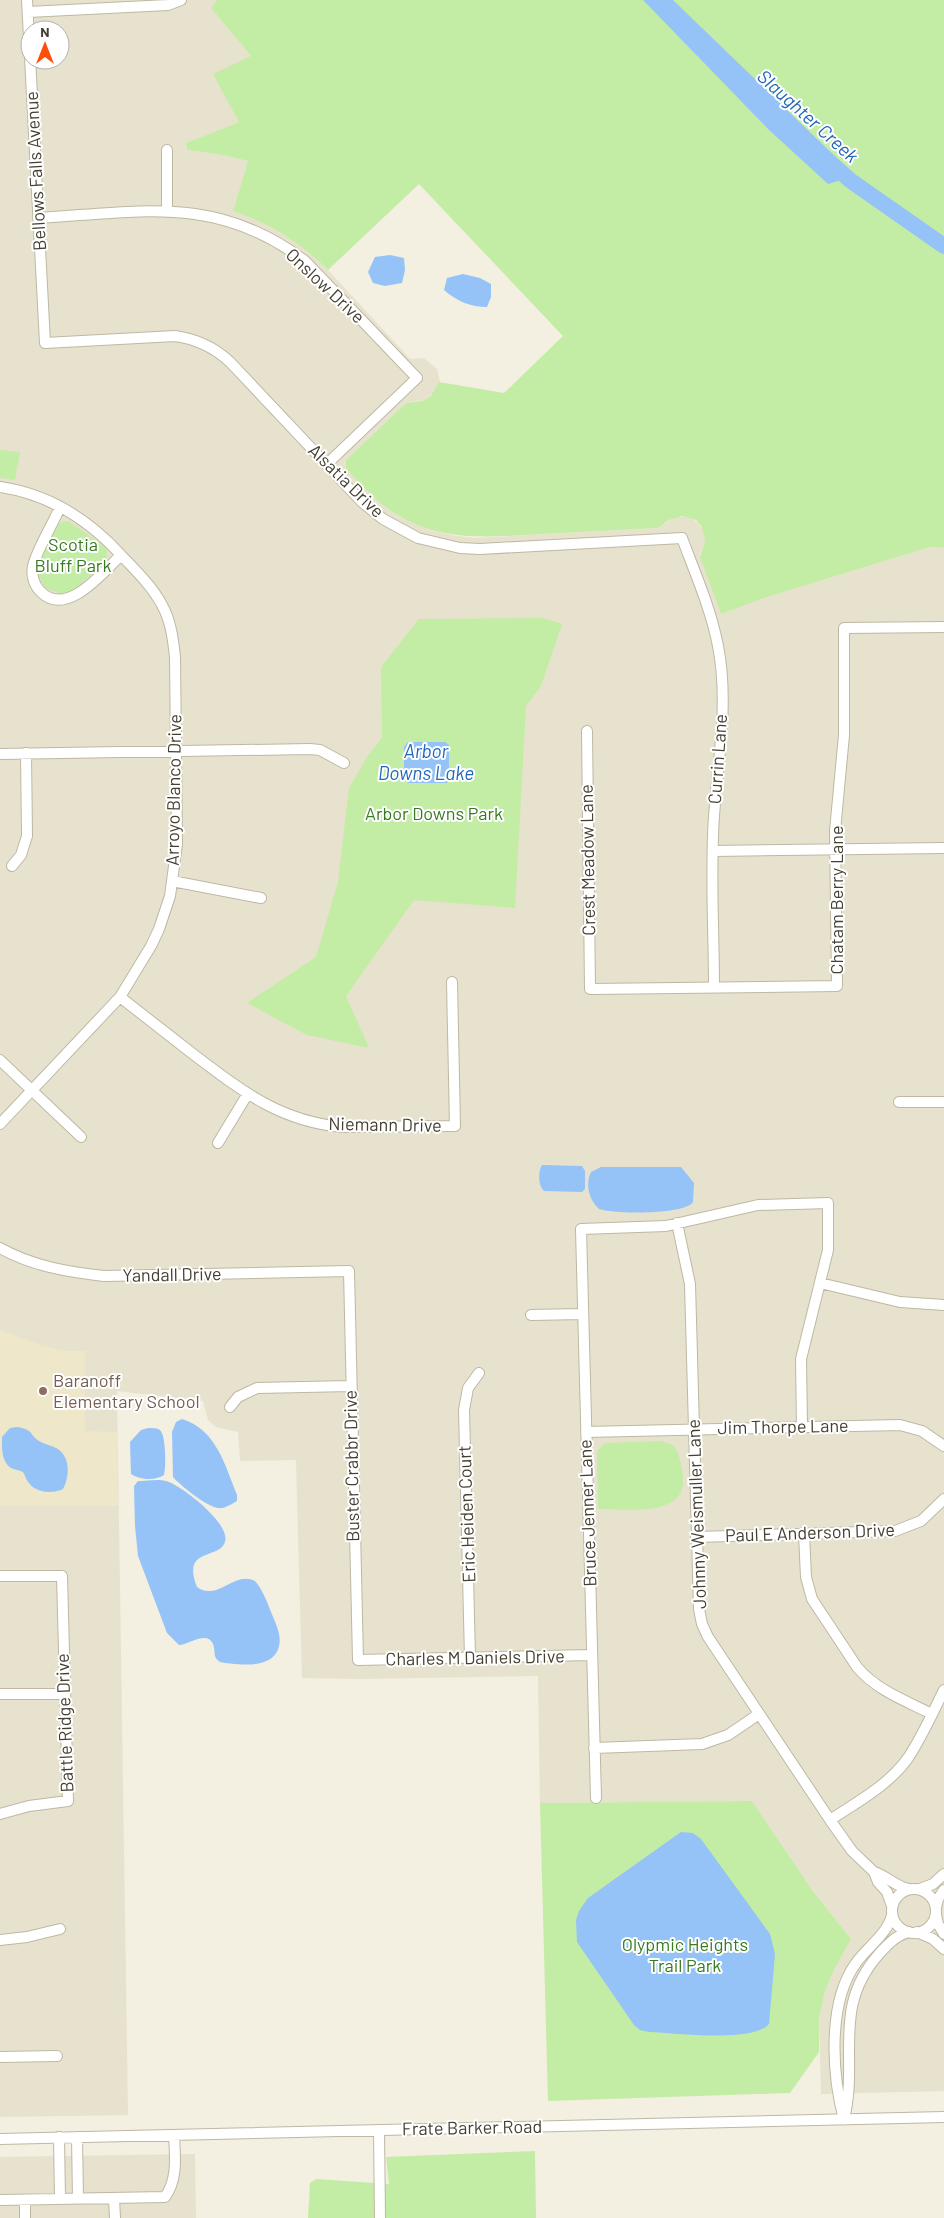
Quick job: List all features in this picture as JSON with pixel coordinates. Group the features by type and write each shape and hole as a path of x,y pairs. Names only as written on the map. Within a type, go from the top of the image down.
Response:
{"street":[{"name":"Bellows Falls Avenue","path":"27,0 45,343"},
{"path":"28,12 168,5 181,0"},
{"path":"167,150 167,211"},
{"name":"Onslow Drive","path":"38,218 167,211 190,212 229,220 256,230 290,250 322,278 417,378 327,464"},
{"name":"Alsatia Drive","path":"45,343 163,336 188,338 198,341 220,353 230,362 367,506 383,519 418,538 437,544 467,548 682,538"},
{"name":"Arroyo Blanco Drive","path":"0,486 28,492 60,507 96,530 153,591 169,621 175,657 178,824 172,881 164,915 151,946 120,997 0,1124"},
{"path":"60,507 33,565 33,578 41,592 55,600 72,598 121,555"},
{"name":"Currin Lane","path":"682,538 709,613 718,646 721,668 721,737 713,851 714,987"},
{"name":"Chatam Berry Lane","path":"590,988 837,986 835,850 844,735 844,628 944,627"},
{"name":"Crest Meadow Lane","path":"587,731 590,988"},
{"path":"0,754 310,749 320,750 344,763"},
{"path":"12,866 20,855 27,836 26,753"},
{"path":"713,851 944,848"},
{"path":"172,881 261,898"},
{"name":"Niemann Drive","path":"120,997 247,1095 285,1113 326,1125 360,1128 455,1126 452,982"},
{"path":"0,1060 81,1136"},
{"path":"218,1143 247,1095"},
{"path":"899,1102 944,1102"},
{"path":"677,1223 758,1205 828,1203 829,1239 801,1359 802,1427"},
{"name":"Bruce Jenner Lane","path":"596,1798 581,1229 656,1227 677,1223"},
{"name":"Johnny Weismuller Lane","path":"677,1223 690,1284 696,1537 699,1608 702,1624 708,1637 852,1851 874,1872 885,1876 902,1888 914,1889"},
{"name":"Yandall Drive","path":"0,1248 36,1264 66,1271 104,1276 349,1271"},
{"name":"Buster Crabbr Drive","path":"349,1271 350,1386 358,1660"},
{"path":"820,1283 900,1302 944,1305"},
{"path":"530,1315 582,1314"},
{"name":"Eric Heiden Court","path":"470,1658 464,1410 468,1388 479,1373"},
{"path":"230,1406 238,1396 258,1388 350,1386"},
{"name":"Jim Thorpe Lane","path":"586,1432 900,1425 922,1432 944,1446"},
{"name":"Paul E Anderson Drive","path":"696,1537 901,1530 921,1521 944,1499"},
{"path":"804,1534 806,1577 810,1594 857,1667 865,1677 878,1686 932,1714"},
{"name":"Battle Ridge Drive","path":"0,1576 62,1576 68,1801 29,1806 0,1814"},
{"name":"Charles M Daniels Drive","path":"358,1660 592,1655"},
{"path":"830,1820 876,1789 900,1768 915,1747 944,1690"},
{"path":"0,1694 64,1694"},
{"path":"594,1748 702,1744 728,1735 759,1714"},
{"name":"Johnny Weismuller Lane","path":"874,1872 878,1882 891,1898 892,1910"},
{"path":"844,2120 838,2097 835,2039 840,1997 854,1966 888,1927 898,1895 933,1884 944,1874"},
{"path":"914,1889 930,1896 936,1911 938,1924 944,1934"},
{"path":"844,2120 850,2097 849,2018 856,1992 874,1960 891,1941 929,1927 936,1911 938,1899 944,1890"},
{"path":"892,1910 898,1926 933,1938 944,1949"},
{"path":"0,1940 27,1938 60,1929"},
{"path":"0,2057 57,2056"},
{"name":"Frate Barker Road","path":"0,2139 944,2117"},
{"path":"379,2130 380,2218"},
{"path":"0,2200 165,2198 172,2185 175,2172 174,2135"},
{"path":"78,2137 78,2199"},
{"path":"59,2138 60,2199"},
{"path":"60,2172 78,2172"},
{"path":"114,2199 115,2218"},
{"path":"25,2200 25,2218"}],"shaded area":[{"path":"0,0 217,0 211,8 251,56 239,122 186,143 187,150 248,161 233,211 258,220 284,234 309,252 410,359 424,358 437,369 440,382 433,394 424,400 406,403 344,462 346,469 368,492 400,517 430,530 476,538 658,528 675,517 690,517 704,531 705,541 700,555 721,614 764,598 930,547 944,548 944,2091 821,2094 819,2018 825,1991 851,1939 812,1890 752,1801 540,1803 538,1676 302,1678 296,1460 240,1461 238,1432 216,1427 208,1420 203,1401 117,1391 128,2115 0,2117"},
{"name":"Baranoff Elementary School","path":"0,1330 40,1345 66,1351 85,1351 85,1431 117,1432 118,1506 0,1506"},
{"path":"195,2154 196,2218 0,2218 0,2157"}],"green space":[{"path":"217,0 944,0 944,548 930,547 764,598 721,614 700,557 705,541 702,527 696,520 682,516 669,520 658,528 477,536 445,533 429,529 403,518 385,506 346,469 345,461 406,403 422,401 431,396 439,382 504,393 563,336 419,184 328,270 307,251 284,235 260,221 233,211 248,161 187,150 186,143 239,122 213,74 251,56 211,8"},
{"path":"0,450 20,452 15,480 0,478"},
{"name":"Scotia Bluff Park","path":"68,521 107,548 107,561 71,592 59,593 45,588 37,573 38,564 59,523"},
{"name":"Arbor Downs Park","path":"543,618 562,624 541,686 526,706 515,908 414,900 346,996 369,1048 307,1035 247,1003 316,957 338,882 349,788 369,754 382,738 381,667 419,619"},
{"path":"661,1441 673,1445 681,1464 683,1478 681,1491 675,1500 652,1509 598,1509 597,1451 605,1443"},
{"name":"Olypmic Heights Trail Park","path":"752,1801 812,1890 851,1939 825,1991 819,2018 819,2052 790,2093 548,2101 540,1803"},
{"path":"535,2151 536,2218 308,2218 310,2183 316,2179 389,2184 386,2157"}],"water":[{"path":"643,0 673,0 845,166 838,181 828,184 768,129"},
{"path":"390,255 404,258 405,270 402,283 385,286 373,283 368,272 375,257"},
{"path":"463,274 480,278 491,284 491,297 487,307 464,303 444,290 447,278"},
{"name":"Arbor Downs Lake","path":"408,742 445,742 449,745 449,780 447,783 408,783 404,779 404,747"},
{"path":"542,1165 582,1166 585,1171 585,1189 582,1192 544,1191 539,1178"},
{"path":"601,1167 681,1167 694,1183 693,1202 687,1206 664,1211 619,1212 599,1209 590,1197 588,1182 591,1172"},
{"path":"182,1419 194,1424 203,1431 218,1450 237,1495 237,1501 223,1508 214,1507 195,1496 173,1477 172,1432 176,1422"},
{"path":"17,1427 29,1431 36,1439 60,1450 64,1455 68,1472 63,1489 50,1492 40,1491 28,1482 23,1472 12,1469 5,1462 2,1437 10,1428"},
{"path":"148,1428 160,1430 165,1452 164,1475 152,1479 139,1478 131,1474 130,1442 141,1430"},
{"path":"162,1480 169,1482 195,1499 221,1526 225,1534 225,1542 216,1551 197,1560 194,1566 193,1574 197,1587 205,1591 212,1591 240,1579 255,1581 264,1596 279,1633 279,1646 276,1654 270,1659 245,1665 220,1662 216,1658 213,1644 210,1640 202,1638 179,1645 167,1633 138,1556 134,1486 138,1481"},
{"path":"681,1832 693,1833 701,1839 770,1934 775,1954 769,2024 760,2030 712,2036 640,2030 634,2025 577,1942 576,1920 579,1911 588,1898"}],"waterway":[{"name":"Slaughter Creek","path":"826,159 851,181 944,246"}],"place":[{"name":"Baranoff Elementary School","path":"43,1391"}]}
